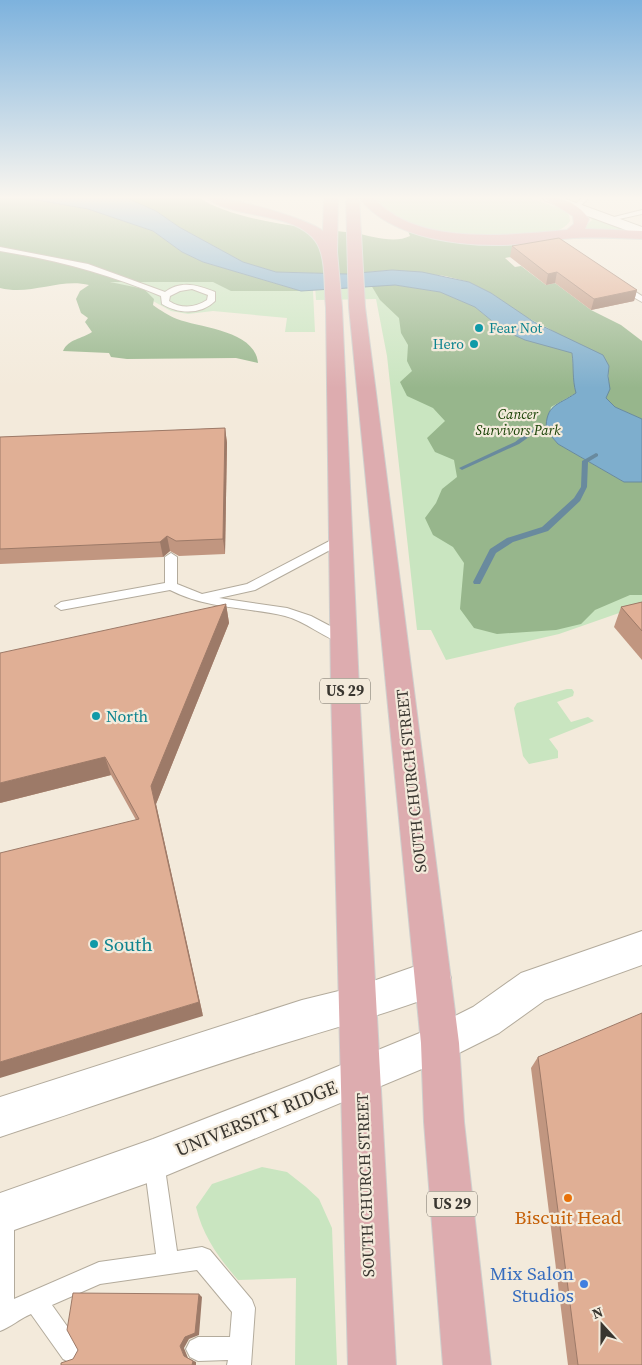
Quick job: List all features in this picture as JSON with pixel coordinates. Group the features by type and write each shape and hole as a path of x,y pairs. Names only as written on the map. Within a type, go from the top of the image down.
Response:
{"main road":[{"name":"SOUTH CHURCH STREET","path":"330,261 345,307 433,978 440,1043 444,1122 467,1365"},
{"name":"SOUTH CHURCH STREET","path":"354,261 345,307 341,539 372,1365"}],"street":[{"name":"UNIVERSITY RIDGE","path":"2,1213 153,1160 302,1101 440,1043 486,1020 534,986 642,948"},
{"path":"0,1117 302,1020 359,1004 433,978"}],"lane":[{"path":"60,261 87,266 132,279 166,295"},
{"path":"616,282 642,300"},
{"path":"190,287 204,289 213,297 207,304 183,309 165,302 166,295 176,289 190,287"},
{"path":"203,598 250,587 341,539"},
{"path":"171,557 171,586"},
{"path":"61,606 171,586 189,595 256,609 287,612 306,619 344,639"},
{"path":"153,1160 168,1263"},
{"path":"2,1213 2,1318 99,1274 202,1258 244,1308 240,1356 198,1349"},
{"path":"35,1302 71,1351"}],"green space":[{"path":"0,261 200,261 301,291 231,291 213,282 110,282 144,289 154,299 153,305 174,318 237,337 247,343 255,352 258,363 236,358 127,359 111,357 109,353 63,351 68,344 92,332 85,322 88,318 81,313 76,299 80,291 89,285 78,283 23,290 0,288"},
{"path":"81,261 290,261 312,270 315,332 285,332 287,318 213,311 188,314 171,311 142,295 106,280"},
{"path":"241,261 508,261 515,267 521,266 546,285 555,283 591,310 621,325 642,341 642,419 615,407 606,398 609,366 548,328 522,315 491,293 469,282 445,276 392,270 347,274 276,272"},
{"name":"Cancer Survivors Park","path":"314,270 401,274 642,349 642,605 559,634 446,660 431,630 417,630 387,356 376,299 316,300"},
{"name":"Cancer Survivors Park","path":"371,285 395,285 440,292 475,307 503,330 572,353 576,393 551,407 546,430 558,444 624,482 642,482 642,595 630,595 595,610 581,624 556,630 497,634 474,628 460,609 464,563 453,547 433,535 425,518 436,503 442,489 457,477 454,460 435,452 427,438 445,421 433,408 407,396 400,382 412,371 407,361 408,345 401,333 399,318 380,300"},
{"path":"572,689 574,692 573,696 557,702 571,722 588,717 594,721 549,739 558,751 558,758 529,764 523,756 514,708 517,703"},
{"path":"262,1167 287,1172 306,1187 319,1199 332,1228 337,1365 295,1365 296,1278 238,1280 207,1237 199,1218 196,1207 212,1184"}],"water":[{"path":"200,261 241,261 276,272 347,274 392,270 422,272 469,282 491,293 534,322 603,355 609,366 610,389 606,398 615,407 642,419 642,482 624,482 558,444 546,430 550,410 576,393 572,353 525,340 503,330 475,307 440,292 395,285 301,291"}],"building":[{"path":"531,261 593,261 637,290 594,299 557,272 548,274"},
{"path":"225,428 223,539 176,541 167,536 160,542 0,549 0,437"},
{"path":"642,602 642,631 621,607"},
{"path":"226,604 151,786 199,1002 0,1062 0,853 139,819 105,757 0,783 0,653"},
{"path":"642,1013 642,1365 578,1365 538,1057"},
{"path":"73,1293 199,1294 195,1333 185,1337 180,1346 184,1356 193,1361 192,1365 61,1365 61,1363 73,1359 78,1350 67,1330"}],"waterway":[{"path":"462,468 517,443 534,430 556,427"},
{"path":"477,582 493,551 510,540 545,529 577,499 584,487 585,461 596,455"}],"place":[{"name":"Fear Not","path":"479,328"},
{"name":"Hero","path":"474,344"},
{"name":"North","path":"96,716"},
{"name":"South","path":"94,944"},
{"name":"Biscuit Head","path":"568,1198"},
{"name":"Mix Salon Studios","path":"584,1284"}]}
